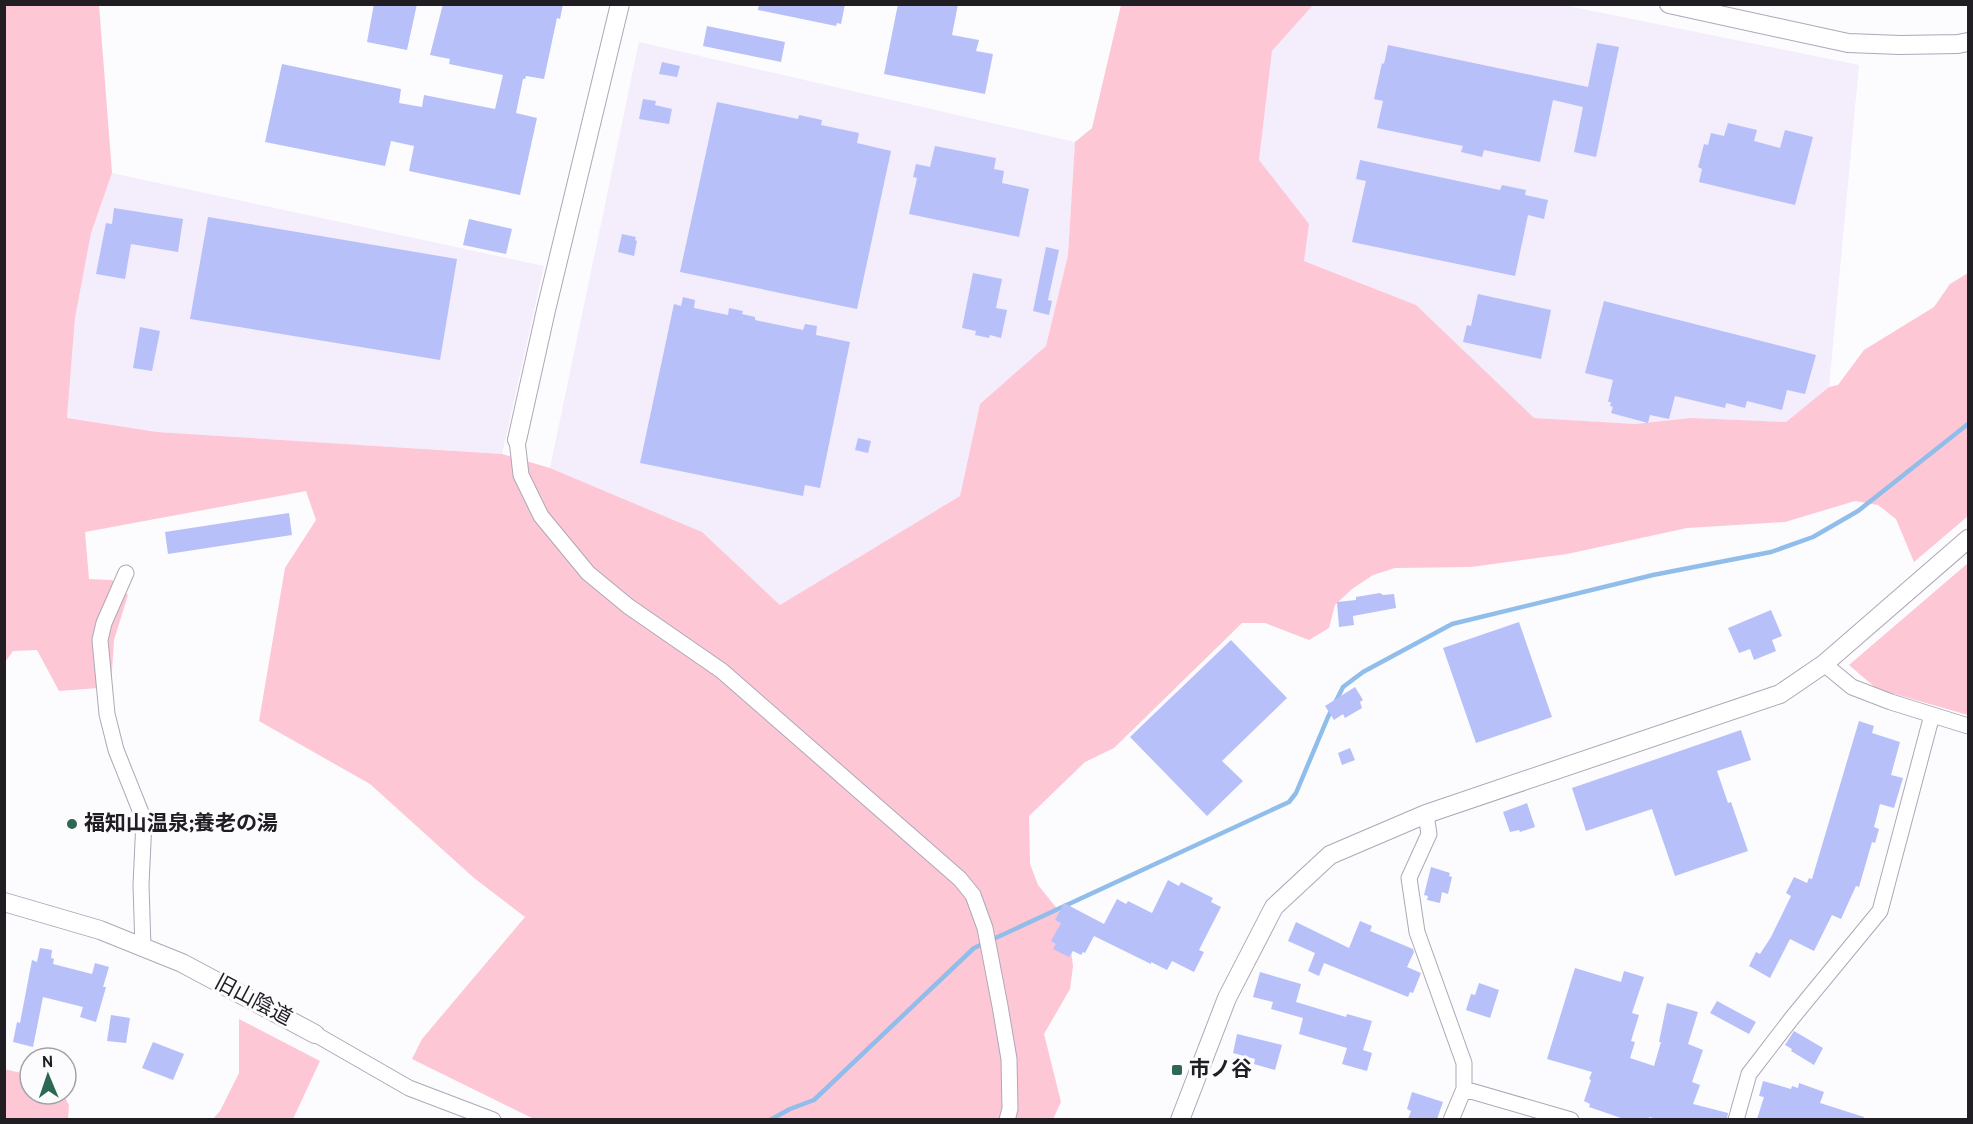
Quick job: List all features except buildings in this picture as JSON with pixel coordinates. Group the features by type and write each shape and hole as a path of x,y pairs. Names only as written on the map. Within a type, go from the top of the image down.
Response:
{"street":[{"path":"620,4 517,440 521,475 541,516 588,573 628,606 722,671 951,871 973,895 985,928 1009,1059 1010,1109 1007,1119"},
{"path":"1669,4 1848,43 1900,45 1968,42"},
{"path":"1180,1119 1227,998 1274,906 1330,855 1426,814 1780,694 1824,664 1968,539"},
{"path":"126,573 104,623 100,640 107,714 116,750 144,820 141,885 143,948"},
{"path":"1824,664 1852,687 1968,726"},
{"path":"1736,1119 1749,1074 1880,911 1932,715"},
{"path":"1426,814 1429,834 1409,878 1417,932 1464,1063 1464,1089 1451,1119"},
{"name":"旧山陰道","path":"4,902 100,930 182,963 315,1034 409,1089 493,1119"},
{"path":"1464,1089 1571,1119"}],"shaded area":[{"path":"5,5 99,5 112,173 91,233 75,318 67,418 157,432 502,454 550,468 702,532 780,605 960,496 980,404 1046,346 1068,255 1075,142 1092,128 1121,5 1313,5 1272,51 1259,160 1309,224 1304,261 1416,305 1534,418 1635,424 1691,418 1786,422 1829,387 1838,385 1864,350 1934,307 1950,284 1968,273 1968,516 1914,562 1896,519 1878,505 1855,501 1785,522 1687,528 1567,554 1471,567 1395,568 1373,575 1352,589 1335,605 1329,628 1309,640 1265,623 1242,623 1114,748 1085,762 1029,816 1030,864 1038,885 1067,921 1073,966 1070,989 1044,1034 1061,1102 1053,1119 534,1119 412,1059 422,1039 525,917 474,878 370,784 259,721 285,568 316,520 306,491 85,532 89,579 112,580 128,595 114,640 111,687 59,691 37,650 13,651 5,662"},
{"path":"1313,5 1563,5 1859,65 1829,387 1786,422 1691,418 1635,424 1533,418 1416,305 1304,261 1259,160 1272,51"},
{"path":"639,42 1075,142 1068,255 1046,346 980,404 960,496 780,605 702,532 550,468"},
{"path":"112,173 544,266 502,454 157,432 67,418 75,318 91,232"},
{"path":"1968,563 1968,715 1877,689 1849,665"},
{"path":"239,1019 320,1061 293,1119 213,1119 220,1111 239,1073"},
{"path":"4,1069 18,1072 18,1106 69,1106 68,1119 5,1119"}],"waterway":[{"path":"770,1120 814,1100 974,948 1289,802 1296,793 1343,687 1363,672 1452,624 1653,575 1771,552 1813,537 1858,511 1968,424"}],"place":[{"name":"福知山温泉;養老の湯","path":"72,824"},
{"name":"市ノ谷","path":"1177,1070"}]}
